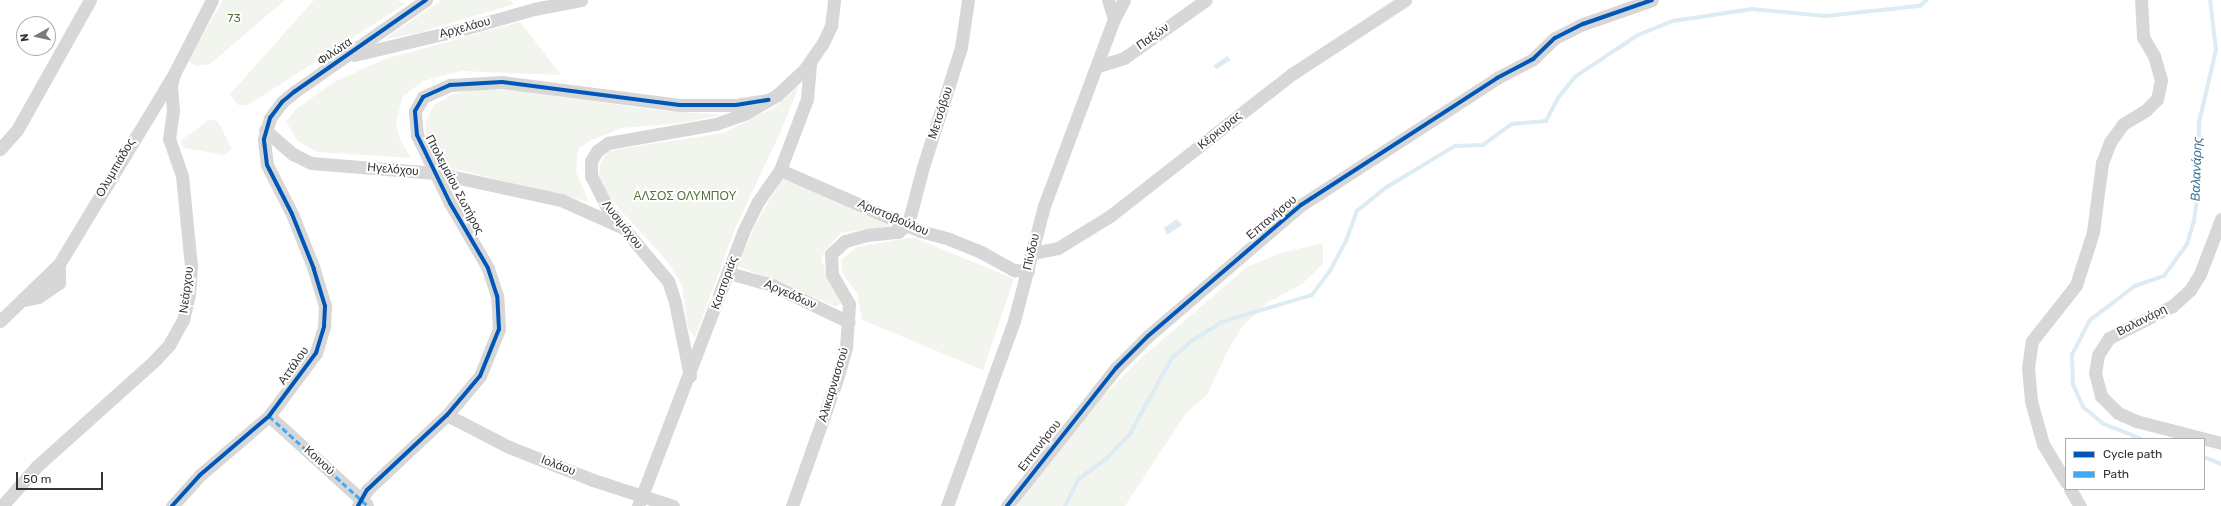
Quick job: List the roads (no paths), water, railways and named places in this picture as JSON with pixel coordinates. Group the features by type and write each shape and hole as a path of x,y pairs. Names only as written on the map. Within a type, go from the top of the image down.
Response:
{"street":[{"path":"0,150 17,130 90,0"},
{"name":"Ολυμπιάδος","path":"0,321 24,300 59,264 174,74 212,0"},
{"name":"Αρχελάου","path":"348,56 467,28 534,9 582,0"},
{"name":"Καστοριάς","path":"769,100 786,88 810,62 829,32 834,0"},
{"name":"Μετσόβου","path":"908,224 923,167 962,47 968,0"},
{"path":"1108,0 1114,19"},
{"name":"Πίνδου","path":"947,506 1010,333 1028,271 1044,206 1098,66 1114,19 1124,0"},
{"name":"Παξών","path":"1098,66 1124,58 1206,0"},
{"name":"Κέρκυρας","path":"1032,253 1058,248 1110,216 1292,74 1405,0"},
{"name":"Επτανήσου","path":"1007,506 1116,368 1148,336 1301,205 1497,78 1533,59 1555,38 1590,21 1652,0"},
{"path":"2065,480 2043,444 2031,401 2028,368 2032,341 2076,285 2093,232 2102,163 2110,142 2122,124 2146,110 2157,99 2161,80 2154,56 2144,37 2141,0"},
{"name":"Φιλώτα","path":"265,130 273,112 288,97 348,56 418,2"},
{"name":"Καστοριάς","path":"641,500 751,215 780,170 807,99 810,62"},
{"name":"Νεάρχου","path":"2,506 37,466 156,360 169,345 183,320 189,295 191,266 182,176 169,139 173,110 171,86 174,74"},
{"name":"Πτολεμαίου Σωτήρος","path":"363,504 367,490 447,415 480,376 499,329 500,313 488,268 417,135 415,111 424,97 450,85 476,82 522,83 680,105 736,105 769,100"},
{"name":"Λυσιμάχου","path":"690,376 675,302 668,281 621,226 600,197 591,176 591,161 602,146 615,141 716,124 746,113 769,100"},
{"name":"Ηγελόχου","path":"265,130 293,154 311,163 436,173 561,200 621,226"},
{"name":"Αττάλου","path":"172,506 200,475 270,416 316,353 325,314 320,287 292,214 270,174 264,146 265,130"},
{"name":"Αριστοβούλου","path":"780,170 908,224 920,231 949,239 981,252 1014,270 1028,271"},
{"name":"Βαλανάρη","path":"2202,438 2136,421 2118,413 2101,396 2095,373 2098,355 2109,338 2172,306 2190,290 2200,274 2221,219"},
{"name":"Αλικαρνασσού","path":"792,506 842,366 849,322 847,298 831,270 830,258 834,250 849,239 898,232 908,224"},
{"name":"Αργεάδων","path":"729,273 772,285 849,322"},
{"name":"Ιολάου","path":"447,415 509,447 641,500 673,506"},
{"name":"Κοινού","path":"270,416 363,504"},
{"name":"Βαλανάρη","path":"2205,439 2221,443"},
{"path":"2071,490 2080,506"}],"waterway":[{"path":"1065,506 1078,480 1108,457 1130,434 1172,358 1193,340 1222,322 1312,295 1330,271 1346,241 1357,211 1387,187 1455,146 1483,145 1512,124 1546,121 1558,98 1575,77 1638,35 1673,21 1752,9 1826,16 1920,6 1927,0"},
{"name":"Βαλανάρης","path":"2138,438 2103,424 2083,407 2073,385 2072,355 2089,321 2135,286 2164,276 2187,244 2194,221 2199,187 2199,123 2216,50 2210,0"},
{"name":"Βαλανάρης","path":"2205,457 2221,464"}],"park label":[{"name":"73","path":"234,19"},
{"name":"ΑΛΣΟΣ ΟΛΥΜΠΟΥ","path":"685,197"}]}
